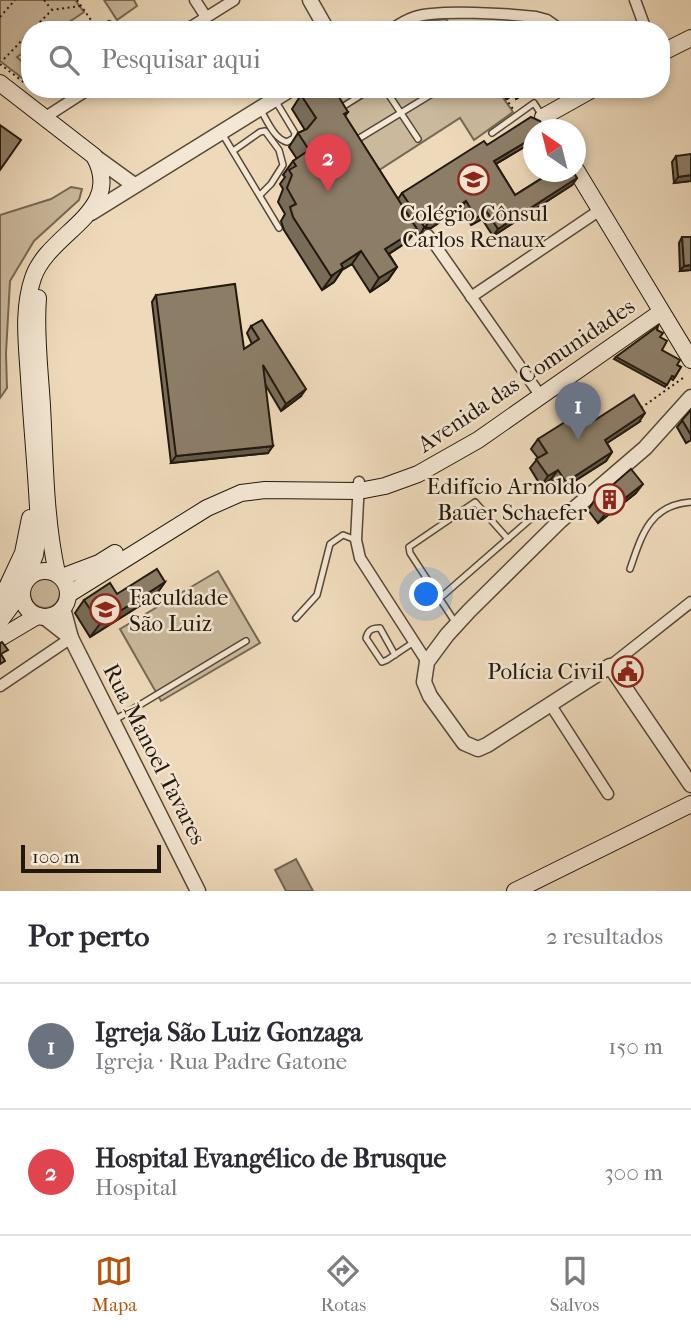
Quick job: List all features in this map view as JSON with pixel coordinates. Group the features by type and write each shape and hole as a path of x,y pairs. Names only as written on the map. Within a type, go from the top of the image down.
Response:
{"main road":[{"path":"670,48 691,38"},
{"path":"0,83 94,156 102,171 102,181 91,213 42,258 33,278 27,303 26,335 38,541 22,587 25,606 40,617"},
{"path":"552,119 581,98"},
{"path":"583,182 691,360"},
{"path":"0,638 40,617 51,616 66,601 51,540 37,309 46,270 67,233"},
{"name":"Avenida das Comunidades","path":"66,601 110,562 228,487 249,481 359,487 385,477 416,470 465,443 658,308"},
{"path":"678,340 687,374"},
{"path":"0,602 16,571 27,538 34,471"},
{"name":"Avenida das Comunidades","path":"60,575 110,562"},
{"path":"0,621 34,573 42,570 60,575"},
{"path":"515,891 691,804"}],"street":[{"path":"195,0 206,17"},
{"path":"200,21 234,0"},
{"path":"310,0 322,21"},
{"path":"635,0 643,21"},
{"path":"407,21 414,17 461,14 536,17 548,21"},
{"path":"44,117 75,98"},
{"path":"91,213 278,98"},
{"path":"94,156 134,185"},
{"path":"471,297 600,210"},
{"path":"428,235 538,392"},
{"path":"691,397 645,448 561,521 457,624 427,662 424,673 426,689 464,743 478,749 610,666 691,602"},
{"path":"359,487 356,540 360,558 427,662"},
{"name":"Rua Manoel Tavares","path":"66,601 71,638 198,891"},
{"name":"Rua Manoel Tavares","path":"40,617 71,638"},
{"path":"0,686 71,638"},
{"path":"610,666 691,785"},
{"path":"550,704 608,793"}],"lane":[{"path":"339,109 357,98"},
{"path":"391,98 418,139"},
{"path":"358,139 426,98"},
{"path":"333,99 346,119"},
{"path":"260,109 282,142 294,138 295,133 275,100"},
{"path":"492,133 534,103 544,119"},
{"path":"352,129 364,149"},
{"path":"233,151 265,131 279,150 283,165 260,195"},
{"path":"221,132 279,228"},
{"path":"457,624 409,548 475,502 508,539"},
{"path":"629,569 648,526 661,510 679,503 691,502"},
{"path":"440,598 541,512 561,521"},
{"path":"296,618 317,594 330,544 343,535 356,540"},
{"path":"395,655 380,628 367,632 366,638 379,659 387,660 395,655 414,642"},
{"path":"113,720 246,640"}],"path":[{"path":"0,16 15,0"},
{"path":"44,0 52,9"},
{"path":"77,0 92,21"},
{"path":"41,21 52,9 81,6"},
{"path":"4,59 21,41"},
{"path":"0,64 21,80"},
{"path":"505,98 518,116"},
{"path":"638,410 687,374"}],"shaded area":[{"path":"0,0 75,0 84,12 70,21 21,21 21,54 17,57 21,61 21,77 0,61"},
{"path":"104,0 134,0 137,6 117,20"},
{"path":"329,98 503,98 513,112 474,140 460,118 376,172"},
{"path":"71,187 82,189 79,200 34,241 10,281 7,388 0,398 0,215 51,199"},
{"path":"218,571 260,643 161,701 120,629"},
{"path":"45,578 56,582 60,593 56,604 45,608 34,604 30,593 34,582"},
{"path":"296,859 313,891 286,891 275,870"}],"building":[{"path":"303,98 339,98 348,112 344,114 417,229 385,249 397,267 379,278 361,251 341,264 343,268 331,276 293,217 290,207 296,204 287,188 292,175 289,170 296,166 293,161 309,150 298,133 307,129 316,118"},
{"path":"523,122 523,144 494,161 515,195 536,182 571,182 498,229 487,212 476,218 466,201 436,221 429,221 425,228 402,193 484,141 487,145"},
{"path":"0,125 21,140 0,170"},
{"path":"691,154 691,175 678,177 676,156"},
{"path":"682,237 691,237 691,265 684,266"},
{"path":"235,284 244,349 259,339 251,326 262,320 306,389 286,404 263,365 273,446 176,456 156,295"},
{"path":"658,326 657,330 663,333 660,337 667,341 662,350 680,360 677,365 681,367 667,385 616,357"},
{"path":"634,395 645,413 605,440 612,452 566,482 558,470 548,476 536,459 547,453 538,439 584,410 592,422"},
{"path":"691,410 691,435 682,420"},
{"name":"Edifício Arnoldo Bauer Schaefer","path":"631,469 643,484 605,514 594,501"},
{"path":"157,569 165,582 100,624 84,600 110,583 117,594"},
{"path":"0,643 8,650 1,654 5,661 0,664"}],"place":[{"name":"Colégio Cônsul Carlos Renaux","path":"474,179"},
{"name":"Hospital Evangélico de Brusque","path":"328,192"},
{"name":"Igreja São Luiz Gonzaga","path":"578,440"},
{"name":"Edifício Arnoldo Bauer Schaefer","path":"610,499"},
{"name":"Faculdade São Luiz","path":"106,610"},
{"name":"Polícia Civil","path":"627,671"}]}
